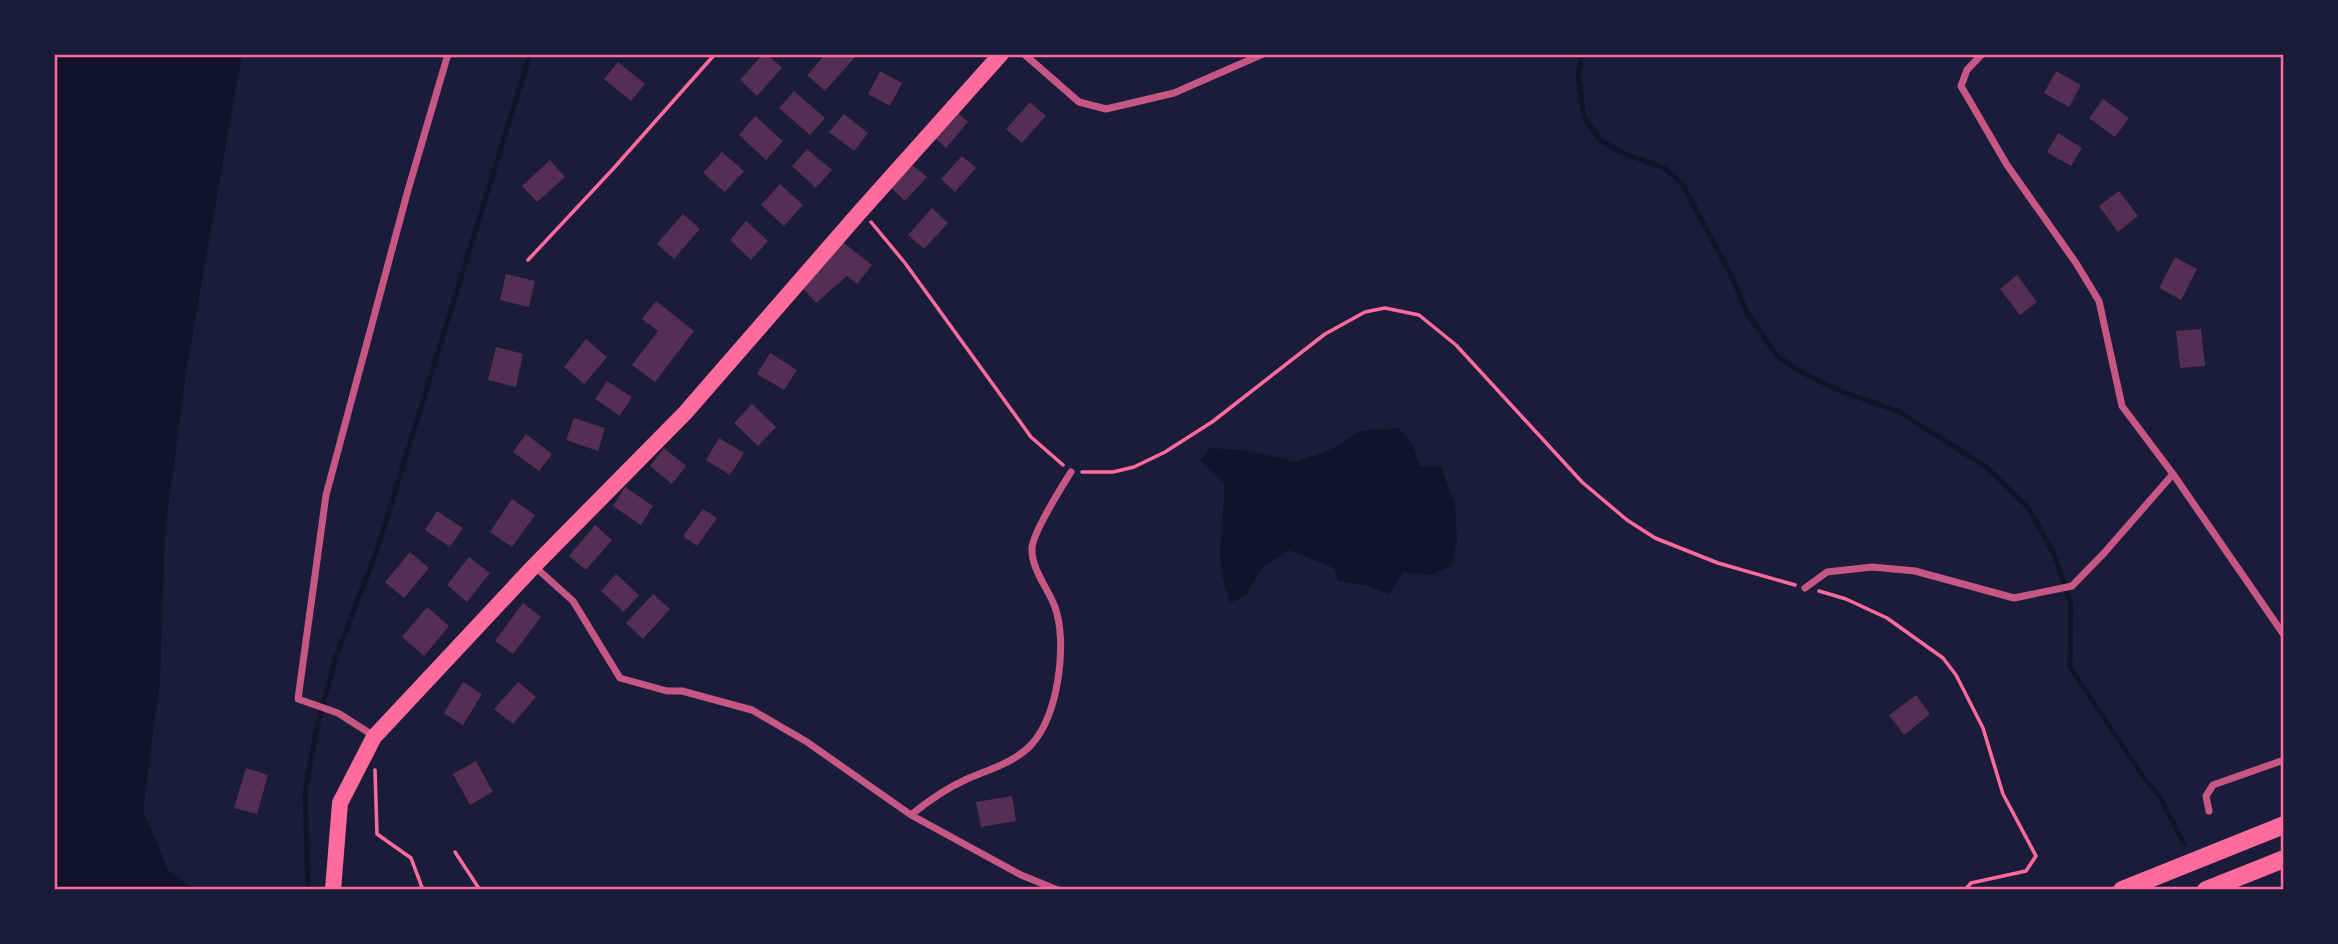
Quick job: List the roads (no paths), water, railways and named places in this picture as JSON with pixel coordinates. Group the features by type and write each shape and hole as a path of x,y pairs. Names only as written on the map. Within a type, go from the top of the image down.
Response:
{"highway":[{"path":"333,890 340,803 374,737 534,566 685,413 1001,54"},
{"path":"2122,890 2284,819"},
{"path":"2155,876 2284,825"},
{"path":"2206,890 2284,859"}],"street":[{"path":"374,737 338,713 298,699 326,495 448,54"},
{"path":"1024,54 1079,102 1106,109 1174,93 1263,54"},
{"path":"1982,54 1967,70 1961,86 2007,165 2076,263 2099,301 2122,406 2173,474 2284,635"},
{"path":"911,815 935,795 1012,760 1032,744 1047,719 1061,666 1061,628 1055,606 1032,560 1032,544 1071,472"},
{"path":"1805,587 1827,572 1872,567 1915,571 2014,598 2072,586 2173,474"},
{"path":"534,566 573,601 620,678 752,710 807,742 911,815 1021,875 1058,890"},
{"path":"2209,811 2206,796 2213,785 2284,760"}],"waterway":[{"path":"308,890 305,792 317,727 336,657 377,550 530,54"},
{"path":"1582,54 1578,74 1584,117 1600,140 1622,153 1665,168 1683,185 1734,281 1746,311 1777,356 1808,376 1843,392 1898,411 1986,467 2028,507 2054,554 2071,604 2070,667 2144,778 2160,797 2184,844"}]}
